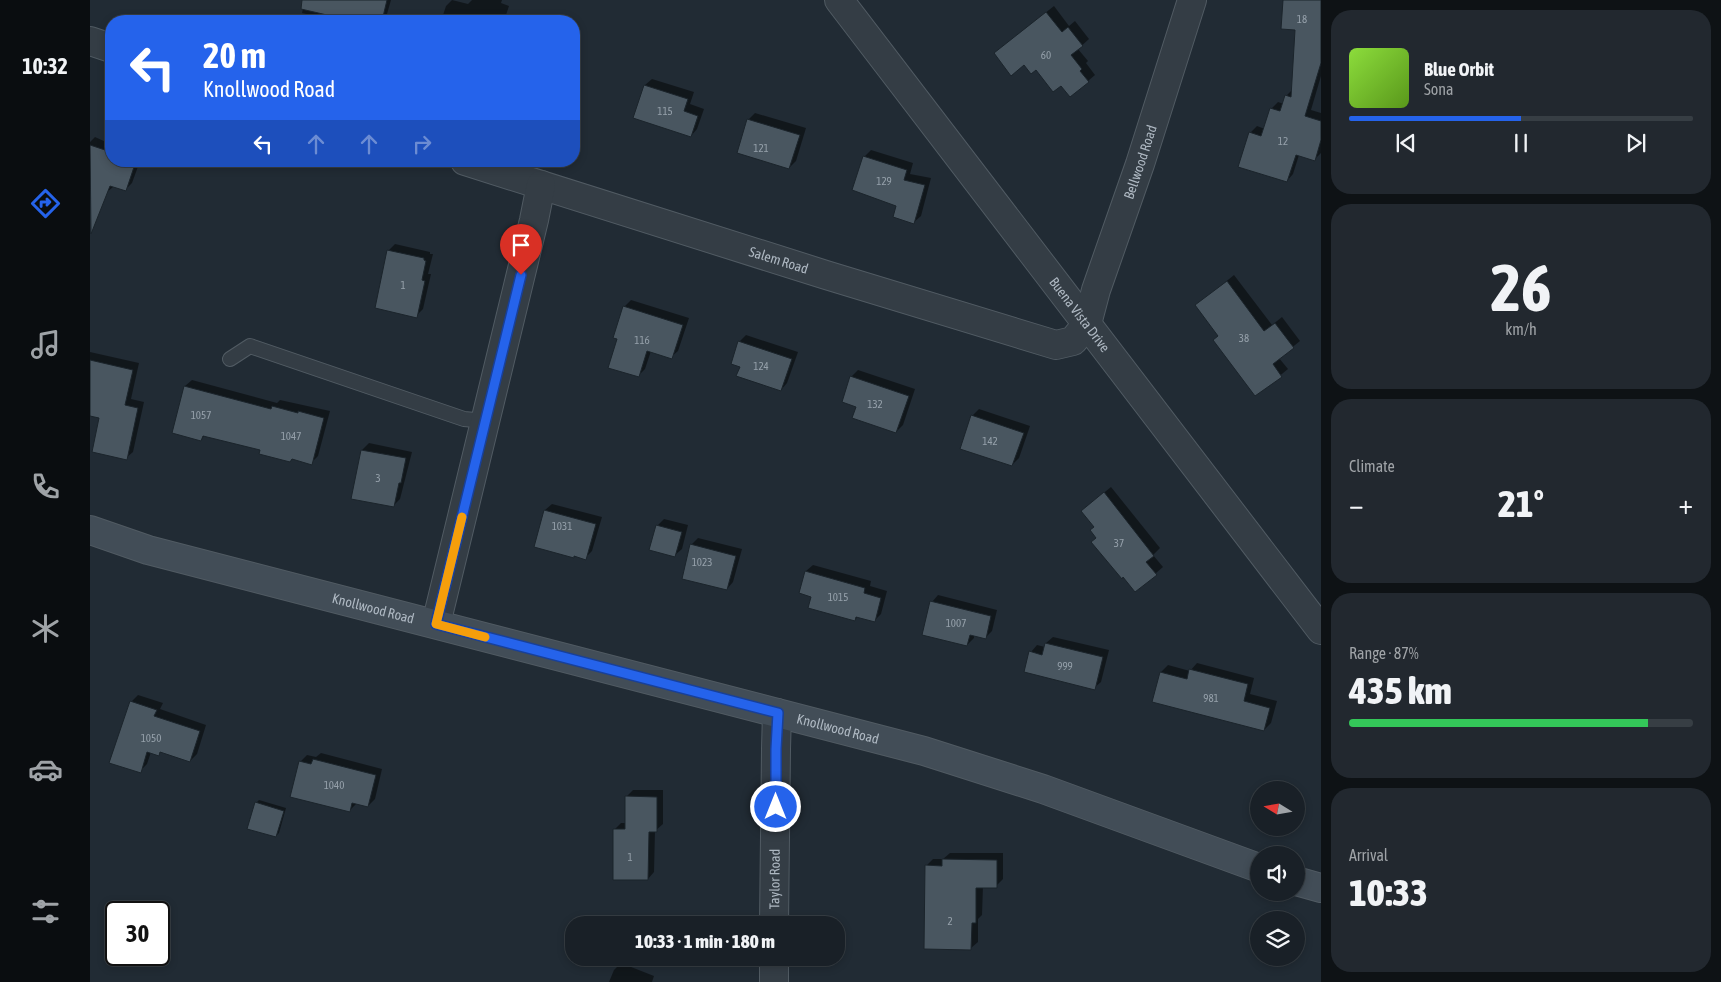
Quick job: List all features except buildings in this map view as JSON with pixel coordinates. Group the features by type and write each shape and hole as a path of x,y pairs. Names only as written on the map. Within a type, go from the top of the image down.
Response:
{"main road":[{"name":"Knollwood Road","path":"90,530 148,550 924,751 1034,786 1250,865"},
{"path":"1305,884 1321,888"}],"street":[{"name":"Buena Vista Drive","path":"839,0 1321,630"},
{"name":"Bellwood Road","path":"1087,324 1096,290 1140,164 1192,0"},
{"path":"90,41 105,46"},
{"name":"Salem Road","path":"484,167 1056,345 1073,341 1087,324"},
{"path":"436,624 541,185"},
{"name":"Taylor Road","path":"774,916 778,713"},
{"path":"774,966 774,982"}],"lane":[{"path":"230,359 250,346 464,419 486,421"}],"slow traffic":[{"path":"462,517 443,602 436,624 485,637"}],"route":[{"path":"521,275 448,573 443,602 436,624 778,713 776,807"}]}
